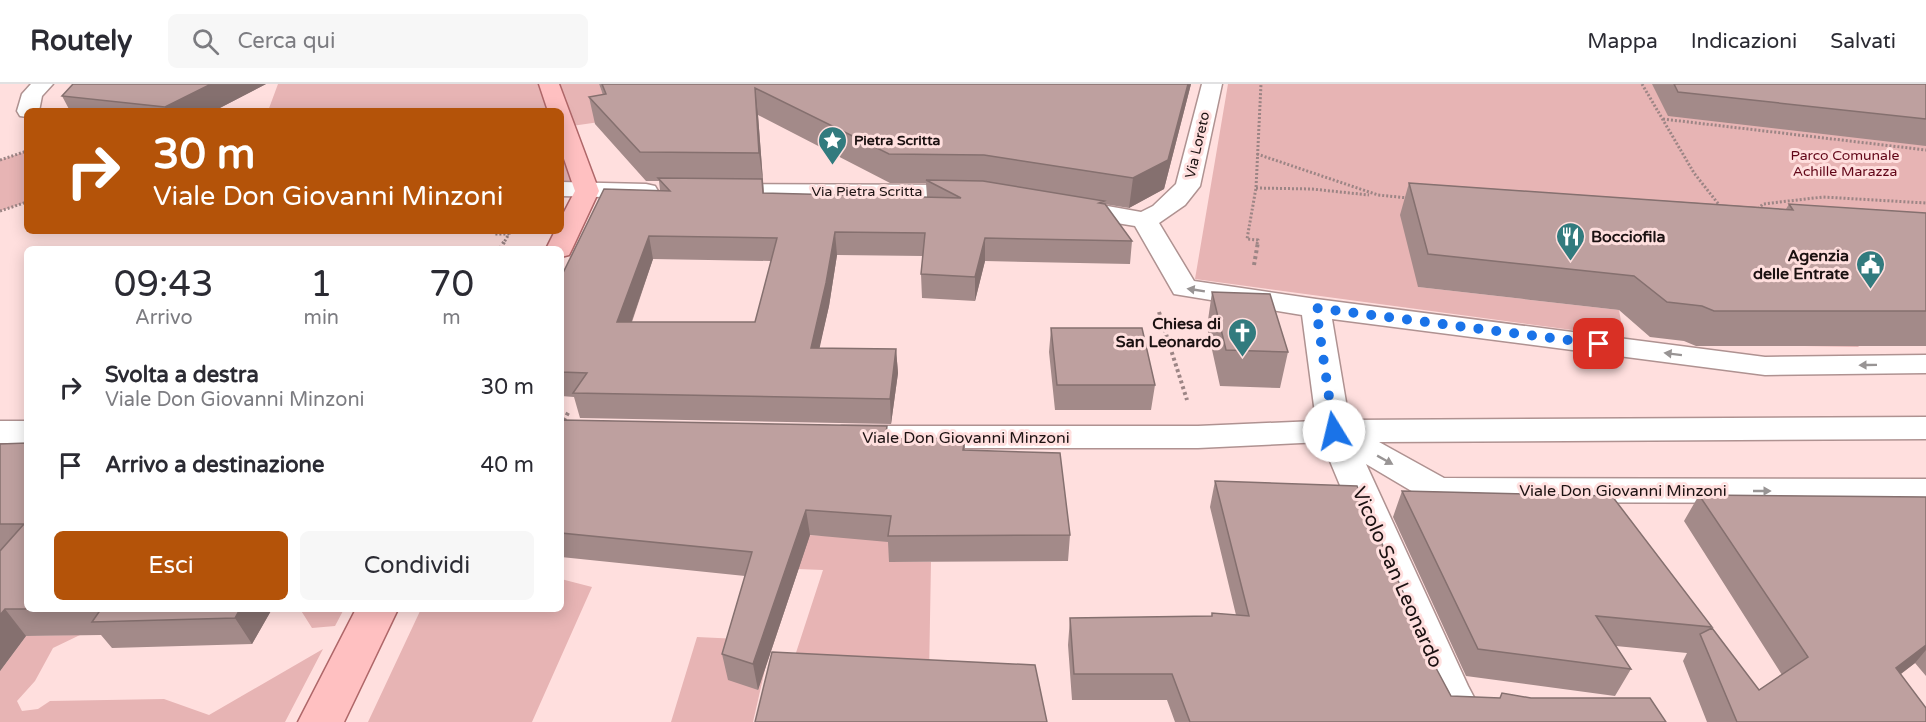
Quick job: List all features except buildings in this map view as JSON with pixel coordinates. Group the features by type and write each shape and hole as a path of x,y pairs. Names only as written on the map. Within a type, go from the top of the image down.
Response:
{"main road":[{"path":"549,84 558,108"},
{"path":"560,246 587,191 564,126"},
{"path":"321,722 376,612"}],"street":[{"path":"28,108 32,94 44,84"},
{"name":"Via Loreto","path":"1144,220 1162,211 1188,186 1212,84"},
{"name":"Via Pietra Scritta","path":"564,189 901,191 992,194"},
{"path":"1050,204 1144,220 1184,288 1316,308 1765,366 1926,364"},
{"name":"Vicolo San Leonardo","path":"1316,308 1334,431 1469,705"},
{"name":"Viale Don Giovanni Minzoni","path":"814,437 1198,437 1334,431 1926,428"},
{"name":"Viale Don Giovanni Minzoni","path":"1334,431 1438,489 1926,491"},
{"path":"0,432 24,432"}],"path":[{"path":"1252,275 1258,240 1247,239 1256,188 1261,84"},
{"path":"1642,84 1705,192 1720,206"},
{"path":"1663,118 1926,150"},
{"path":"0,160 24,152"},
{"path":"1257,154 1378,195"},
{"path":"1256,188 1312,189 1413,198"},
{"path":"1756,212 1763,204 1823,197 1926,203"},
{"path":"0,211 24,203"},
{"path":"1158,308 1198,437"},
{"path":"564,420 569,411"}],"green space":[{"path":"278,84 599,84 602,92 675,111 565,127 587,191 564,189 564,108 269,108"},
{"name":"Parco Comunale Achille Marazza","path":"1228,84 1926,84 1926,246 1772,237 1859,347 1804,346 1725,238 1418,287 1619,310 1624,337 1195,279"},
{"path":"24,152 24,203 0,211 0,160"},
{"path":"807,535 893,539 889,562 931,562 929,676 791,668 823,570 798,569"},
{"path":"564,580 592,587 532,722 368,722 420,612 564,612"},
{"path":"302,612 342,612 335,626 312,628"},
{"path":"80,635 53,648 35,681 17,701 22,711 38,709 50,701 164,699 209,715 323,649 285,722 0,722 0,671 26,636"},
{"path":"697,637 739,639 766,665 753,722 671,722"}],"place":[{"name":"Pietra Scritta","path":"833,166"},
{"name":"Bocciofila","path":"1570,262"},
{"name":"Agenzia delle Entrate","path":"1870,290"},
{"name":"Chiesa di San Leonardo","path":"1242,358"}],"route":[{"path":"1334,431 1316,308 1599,344"}]}
